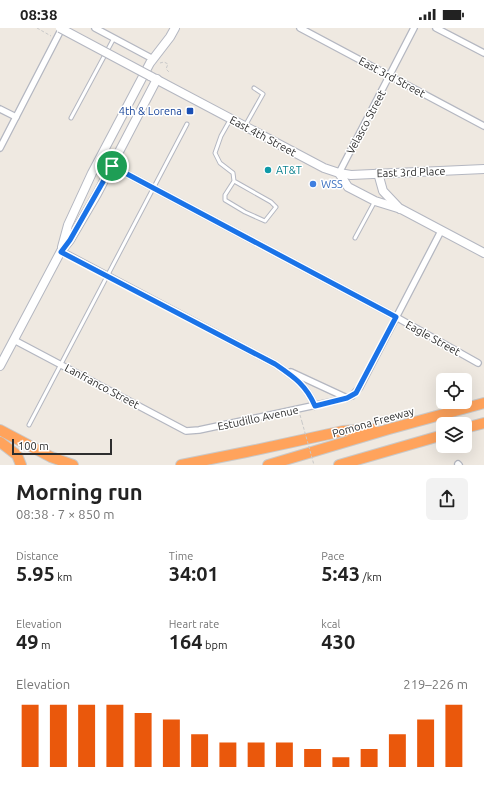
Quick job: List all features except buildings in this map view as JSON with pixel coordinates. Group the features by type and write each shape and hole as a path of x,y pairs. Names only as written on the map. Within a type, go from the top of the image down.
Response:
{"highway":[{"name":"Pomona Freeway","path":"268,465 389,429 484,403"},
{"path":"472,426 484,423"},
{"path":"181,465 343,431 389,429"},
{"path":"0,430 51,457 73,465"},
{"path":"339,465 436,437"},
{"path":"0,442 17,455 21,465"}],"main road":[{"name":"East 4th Street","path":"61,28 324,168 339,173"},
{"path":"61,252 68,225 92,173 175,28"},
{"path":"0,366 61,252 70,240 112,166 154,78"},
{"name":"East 3rd Place","path":"339,173 350,175 484,169"},
{"path":"339,173 348,187 375,201 401,210 484,253"},
{"path":"378,173 383,191 401,210"}],"street":[{"path":"0,148 57,39 61,28"},
{"path":"95,28 157,61"},
{"name":"East 3rd Street","path":"300,28 484,126"},
{"name":"Velasco Street","path":"339,173 414,28"},
{"path":"436,28 484,53"},
{"path":"0,109 16,117"},
{"name":"Eagle Street","path":"112,166 396,317 478,363"},
{"name":"Estudillo Avenue","path":"191,431 315,406 347,398 356,393 442,231"},
{"path":"61,252 275,364 347,398"},
{"name":"Lanfranco Street","path":"14,340 182,429 191,431"},
{"path":"275,364 300,382 311,397 315,406"}],"lane":[{"path":"71,118 114,38"},
{"path":"254,88 267,97"},
{"path":"245,126 263,94"},
{"path":"231,118 221,136 215,153 220,163 233,173 234,181 226,195 225,200 245,212 265,221 276,207 271,202 234,181"},
{"path":"29,425 186,124"},
{"path":"355,238 375,201"}],"path":[{"path":"37,28 57,39"},
{"path":"157,61 168,64 166,69 169,72 168,73"},
{"path":"299,409 314,465"}],"place":[{"name":"4th & Lorena","path":"190,111"},
{"name":"AT&T","path":"268,170"},
{"name":"WSS","path":"313,184"}],"route":[{"path":"112,166 396,317 356,393 335,402 315,406 311,397 300,382 275,364 61,252 98,194 112,166"}]}
